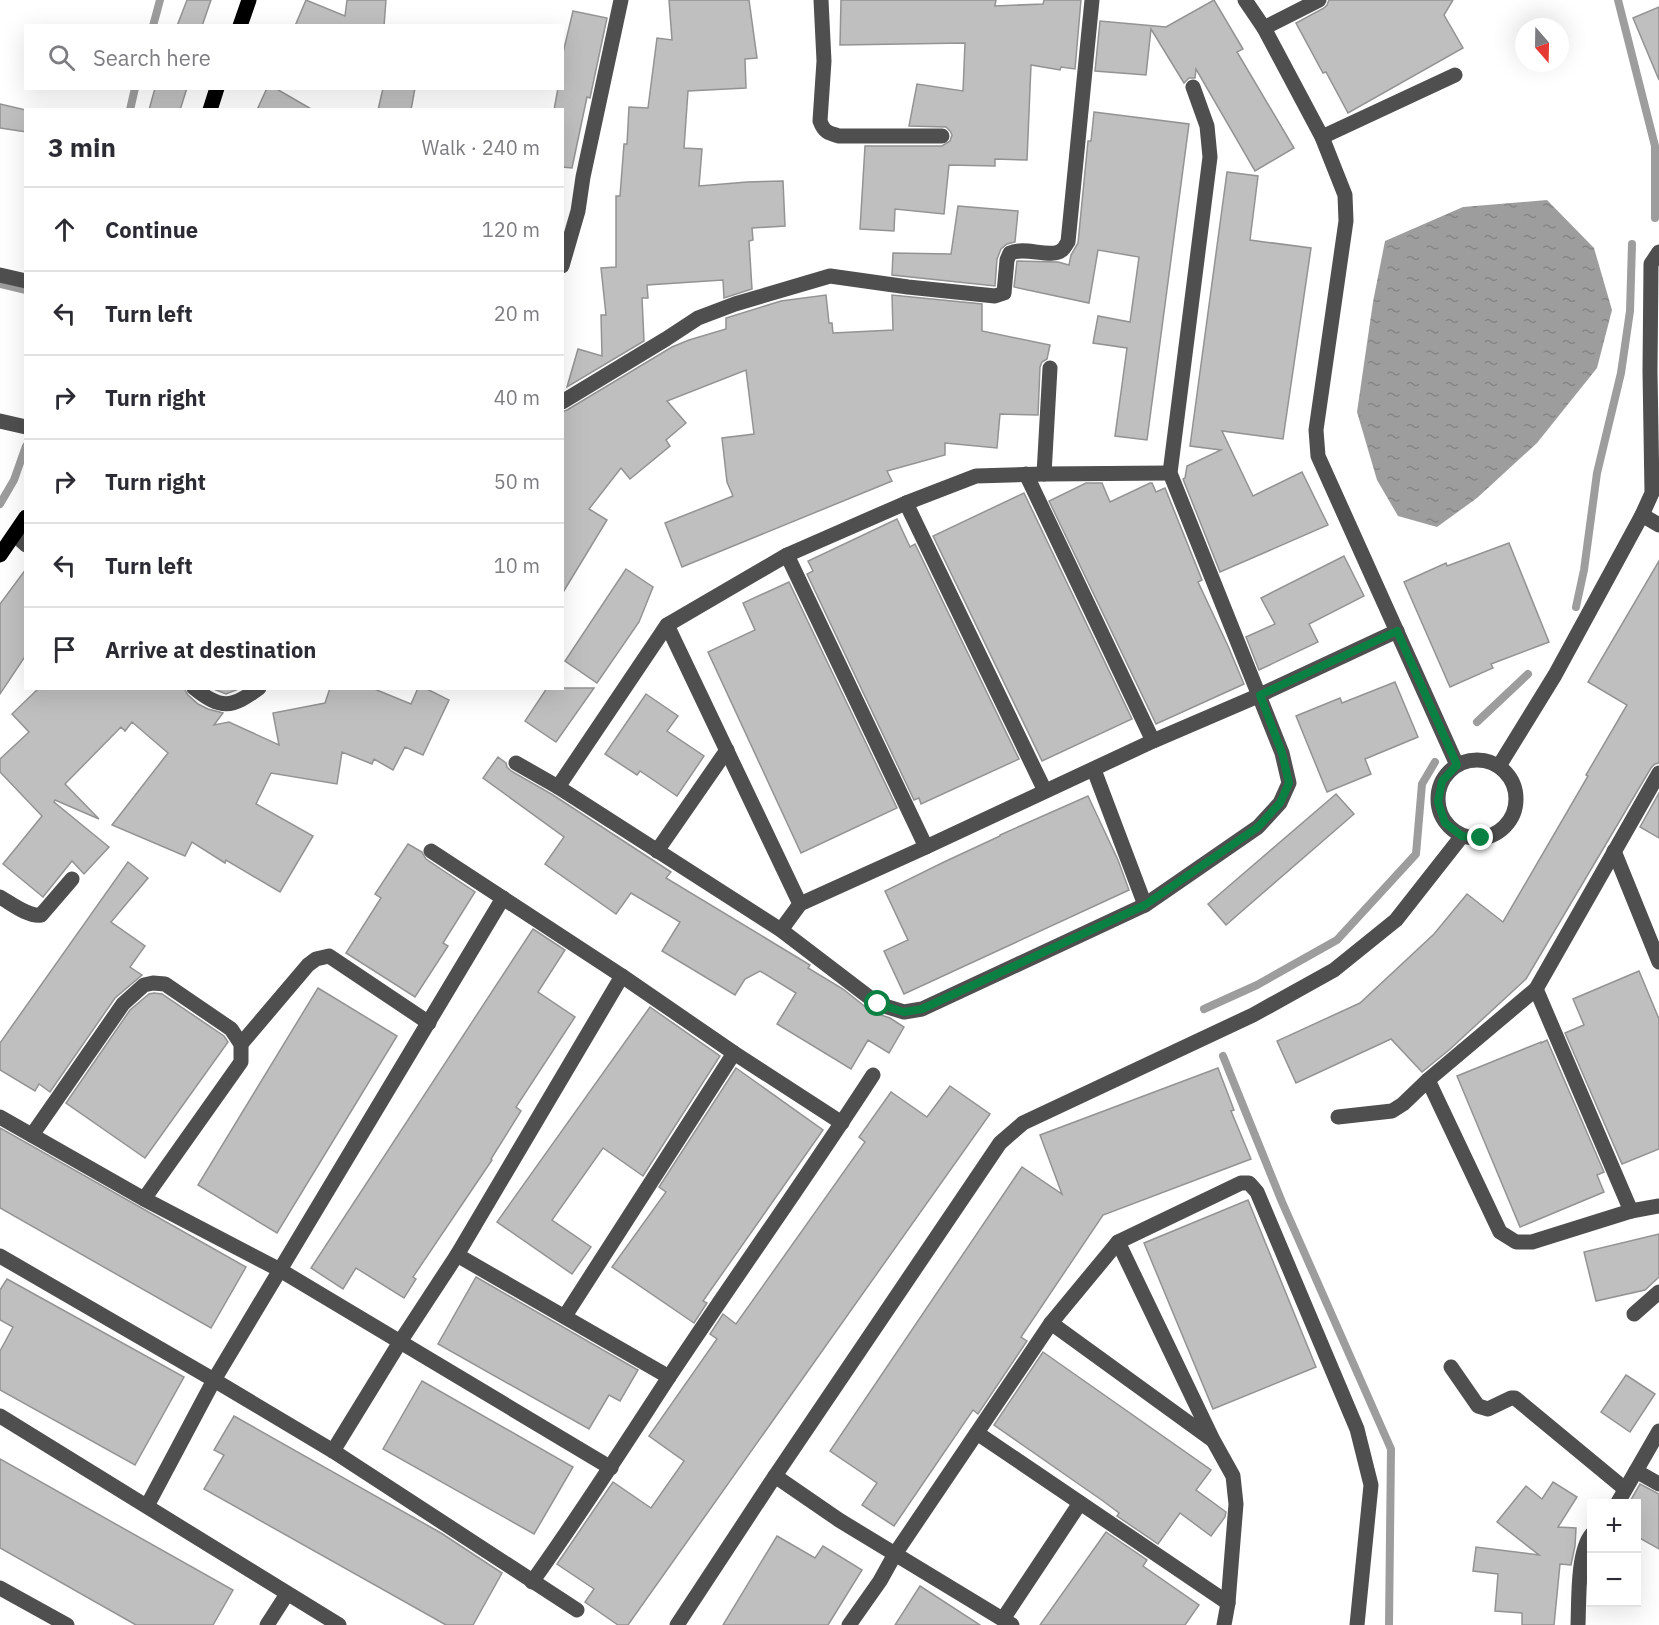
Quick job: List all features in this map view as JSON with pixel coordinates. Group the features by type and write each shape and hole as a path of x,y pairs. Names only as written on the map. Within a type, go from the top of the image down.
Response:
{"main road":[{"path":"241,24 249,0"},
{"path":"211,108 217,90"},
{"path":"0,555 20,540 24,525"}],"street":[{"path":"564,259 578,211 583,177 621,0"},
{"path":"821,0 824,61 820,120 823,128 828,133 839,136 942,136"},
{"path":"564,401 698,318 735,304 830,276 995,296 1004,292 1007,260 1010,253 1016,250 1055,254 1062,250 1068,242 1092,0"},
{"path":"1245,0 1264,28 1322,137 1345,195 1346,220 1316,430 1318,456 1457,765"},
{"path":"1264,28 1319,0"},
{"path":"1322,137 1455,75"},
{"path":"516,763 781,930 878,1004 904,1012 922,1009 1145,905 1258,827 1280,803 1289,783 1282,753 1170,473 1210,157 1207,126 1193,87"},
{"path":"1499,766 1555,675 1655,494 1651,264 1659,252"},
{"path":"0,275 24,281"},
{"path":"1044,474 1050,368"},
{"path":"0,421 24,427"},
{"path":"558,788 667,625 787,555 906,503 976,476 1170,473"},
{"path":"1026,474 1153,741"},
{"path":"906,503 1045,791"},
{"path":"1642,515 1659,525"},
{"path":"787,555 926,848"},
{"path":"667,625 800,904"},
{"path":"781,930 800,904 1397,631"},
{"path":"197,690 208,699 228,705 242,701 256,690"},
{"path":"657,851 727,750"},
{"path":"1478,760 1499,766 1512,781 1517,799 1512,818 1499,832 1481,838 1462,836 1445,823 1438,802 1442,781 1457,765 1478,760"},
{"path":"1094,770 1145,905"},
{"path":"1338,1117 1392,1111 1403,1104 1428,1080 1536,989 1659,773"},
{"path":"677,1625 1000,1143 1023,1123 1253,1014 1334,970 1396,920 1462,836"},
{"path":"431,851 842,1123"},
{"path":"1614,851 1659,962"},
{"path":"0,897 30,913 41,915 72,879"},
{"path":"147,1506 214,1380 503,898"},
{"path":"241,1044 308,966 316,959 328,956 429,1023"},
{"path":"333,1451 400,1342 458,1255 622,976"},
{"path":"32,1135 123,1004 144,985 165,984 231,1029 241,1044 241,1062 144,1199"},
{"path":"1536,989 1631,1211"},
{"path":"565,1316 734,1053"},
{"path":"532,1582 611,1468 669,1377 873,1075"},
{"path":"1428,1080 1500,1232 1516,1242 1532,1242 1631,1211 1659,1206"},
{"path":"0,1117 144,1199 280,1270 611,1468"},
{"path":"849,1625 1051,1323 1118,1242 1241,1183 1249,1183 1257,1192 1357,1430 1371,1485 1357,1625"},
{"path":"1118,1242 1213,1440 1233,1476 1236,1504 1228,1603 1224,1625"},
{"path":"458,1255 669,1377"},
{"path":"0,1256 333,1451 577,1610"},
{"path":"1634,1314 1659,1292"},
{"path":"1051,1323 1213,1440"},
{"path":"1451,1367 1478,1406 1488,1409 1515,1398 1625,1489"},
{"path":"0,1416 339,1625"},
{"path":"1619,1499 1659,1431"},
{"path":"977,1433 1228,1603"},
{"path":"1636,1471 1659,1484"},
{"path":"775,1476 839,1520 1007,1622 1080,1503"},
{"path":"1578,1625 1582,1561 1587,1542"},
{"path":"0,1588 68,1625"},
{"path":"267,1625 287,1594"}],"water":[{"path":"1547,200 1594,248 1612,310 1597,368 1537,443 1477,498 1437,527 1398,516 1377,480 1357,412 1373,302 1385,241 1463,207"}],"building":[{"path":"187,0 211,0 203,24 178,24"},
{"path":"306,0 345,16 347,0 386,0 384,24 296,24"},
{"path":"669,0 749,0 757,58 745,59 746,88 688,91 684,148 702,149 699,186 783,181 785,226 752,228 753,240 749,241 752,289 724,298 723,280 647,285 648,298 642,298 644,341 567,387 578,349 602,356 601,315 606,315 601,268 616,267 616,196 620,196 629,107 648,108 657,38 672,40"},
{"path":"841,0 996,0 995,6 1043,4 1044,0 1081,0 1075,69 1061,67 1060,70 1031,65 1027,160 995,159 995,166 949,165 944,214 895,209 894,231 860,229 865,146 942,146 950,141 952,135 946,127 909,126 917,84 963,91 965,43 840,45"},
{"path":"1214,0 1243,49 1237,52 1294,148 1255,171 1196,69 1195,78 1189,78 1184,83 1151,29 1146,75 1095,71 1100,21 1166,27"},
{"path":"1329,0 1453,0 1444,15 1463,48 1348,113 1296,23 1324,8"},
{"path":"1659,7 1659,80 1633,18"},
{"path":"573,11 607,18 572,168 564,167 564,108 554,108 558,90 564,90 564,49"},
{"path":"154,90 186,90 181,108 150,108"},
{"path":"266,90 278,90 310,108 258,108"},
{"path":"383,90 415,90 411,108 378,108"},
{"path":"0,104 24,110 24,132 0,128"},
{"path":"1094,112 1189,124 1147,440 1115,436 1127,348 1093,343 1098,316 1130,322 1139,257 1098,250 1089,303 1014,287 1017,261 1058,262 1069,265 1071,255 1078,243 1088,141 1091,141"},
{"path":"1227,172 1258,176 1250,240 1311,248 1283,439 1222,431 1253,496 1302,472 1328,525 1220,572 1183,479 1187,466 1221,450 1190,446"},
{"path":"958,206 1018,211 1015,242 1001,249 997,259 995,286 892,275 893,253 951,254"},
{"path":"826,295 829,323 832,323 833,333 893,330 892,295 982,304 982,331 1050,345 1047,359 1040,367 1038,415 1000,414 997,448 945,443 945,455 887,471 892,481 682,567 665,523 733,496 727,482 722,438 754,434 746,370 667,401 686,423 666,440 670,446 630,479 621,468 589,509 607,520 564,591 564,411 672,347 726,329 726,318 781,301"},
{"path":"1086,483 1102,483 1110,502 1150,483 1156,492 1165,488 1202,580 1198,582 1244,684 1156,724 1049,501"},
{"path":"1024,493 1132,719 1042,761 933,536"},
{"path":"897,519 910,547 915,544 1019,759 921,804 919,798 914,800 807,574 813,571 808,561"},
{"path":"1509,543 1549,642 1491,664 1493,668 1450,687 1404,582 1446,563 1447,566"},
{"path":"1344,556 1364,596 1309,624 1318,642 1259,670 1246,637 1275,624 1261,598"},
{"path":"1659,561 1659,763 1651,768 1526,979 1422,1072 1391,1039 1296,1083 1277,1041 1360,1003 1434,934 1467,894 1503,922 1627,705 1588,682"},
{"path":"626,569 653,587 639,622 597,683 565,661"},
{"path":"24,572 24,658 0,694 0,604"},
{"path":"789,582 897,808 801,853 708,652 755,630 743,603"},
{"path":"1395,682 1418,737 1365,759 1371,774 1327,792 1296,716 1340,698 1342,703"},
{"path":"594,688 556,742 525,721 546,690"},
{"path":"37,690 185,690 198,704 223,713 214,725 229,722 279,745 273,713 325,703 329,690 377,690 411,704 417,690 429,690 449,700 423,755 405,747 393,770 374,759 372,764 342,752 337,784 271,773 256,804 313,836 280,892 226,860 225,863 192,842 185,856 112,825 168,753 132,722 125,731 121,727 65,784 99,819 55,800 54,802 109,847 84,874 72,861 43,897 3,864 42,816 0,772 0,759 29,732 12,714"},
{"path":"216,690 236,690 226,694"},
{"path":"646,694 678,716 667,731 704,756 677,796 640,771 637,775 605,754"},
{"path":"498,757 511,771 553,795 671,872 666,878 810,965 808,968 843,989 872,1012 890,1018 904,1027 889,1053 868,1040 851,1069 777,1024 796,993 760,971 745,979 735,995 662,951 680,922 631,893 616,914 545,864 564,837 483,778"},
{"path":"1659,793 1659,838 1640,827"},
{"path":"1336,794 1354,814 1226,925 1208,904"},
{"path":"1088,796 1118,860 1129,890 904,994 884,951 908,940 885,891 1000,835"},
{"path":"408,844 475,892 443,943 448,946 415,997 346,953 381,898 375,894"},
{"path":"128,862 148,878 111,922 145,946 130,967 142,975 115,998 50,1092 39,1084 35,1091 0,1070 0,1043"},
{"path":"533,929 565,950 538,992 575,1017 516,1107 521,1111 492,1160 413,1277 416,1279 404,1298 356,1268 343,1289 311,1268"},
{"path":"1639,971 1659,1019 1659,1149 1622,1164 1565,1033 1584,1025 1573,999"},
{"path":"318,988 397,1036 277,1233 198,1185"},
{"path":"149,994 162,994 224,1036 228,1042 145,1158 66,1103 130,1010"},
{"path":"650,1007 720,1056 643,1176 603,1148 552,1220 591,1247 572,1274 497,1222"},
{"path":"1547,1040 1604,1172 1597,1175 1604,1192 1520,1227 1457,1076"},
{"path":"736,1068 823,1130 703,1301 707,1303 694,1323 612,1267 666,1192 659,1187"},
{"path":"1218,1068 1234,1110 1231,1111 1251,1159 1103,1215 1021,1337 1027,1341 978,1414 973,1410 894,1526 862,1505 877,1483 830,1451 1022,1167 1062,1194 1040,1135"},
{"path":"950,1086 990,1114 628,1625 618,1625 585,1602 594,1589 557,1564 613,1482 651,1508 684,1461 649,1436 717,1339 710,1334 723,1314 736,1324 865,1142 859,1137 891,1092 927,1117"},
{"path":"0,1128 246,1267 211,1328 0,1208"},
{"path":"1248,1200 1316,1367 1213,1409 1144,1243"},
{"path":"1659,1234 1659,1277 1645,1290 1596,1301 1584,1252"},
{"path":"476,1277 638,1370 620,1401 609,1395 589,1429 438,1344"},
{"path":"7,1279 184,1377 135,1465 0,1390 0,1351 13,1327 0,1320 0,1290"},
{"path":"1043,1352 1211,1470 1196,1490 1226,1512 1225,1517 1211,1536 1180,1513 1158,1544 1117,1516 1119,1513 1103,1501 994,1425"},
{"path":"1626,1375 1655,1394 1630,1432 1601,1412"},
{"path":"422,1381 573,1467 534,1534 383,1449"},
{"path":"234,1416 441,1533 502,1573 473,1625 446,1625 204,1489 224,1455 214,1450"},
{"path":"0,1459 233,1590 213,1625 136,1625 0,1548"},
{"path":"1553,1482 1577,1497 1558,1527 1576,1528 1571,1565 1560,1564 1554,1625 1522,1625 1522,1613 1495,1611 1498,1574 1473,1571 1476,1547 1539,1555 1497,1522 1526,1486 1542,1499"},
{"path":"1640,1484 1659,1494 1659,1549 1641,1539 1641,1499 1631,1499"},
{"path":"1106,1532 1147,1560 1143,1566 1199,1605 1185,1625 1040,1625"},
{"path":"777,1536 815,1558 823,1546 862,1570 828,1625 723,1625"},
{"path":"920,1586 980,1625 895,1625"}],"waterway":[{"path":"154,24 160,0"},
{"path":"1618,0 1655,146 1655,218"},
{"path":"130,108 135,90"},
{"path":"1576,607 1584,570 1597,473 1621,373 1630,311 1632,244"},
{"path":"0,284 24,290"},
{"path":"0,504 14,480 24,452"},
{"path":"1477,722 1528,674"},
{"path":"1204,1009 1257,985 1337,940 1416,854 1422,784 1435,762"},
{"path":"1223,1056 1282,1202 1391,1449 1389,1625"}],"route":[{"path":"878,1004 904,1012 922,1009 1145,905 1258,827 1280,803 1289,783 1282,753 1260,695 1397,631 1457,765 1442,781 1438,802 1445,823 1462,836 1481,838"}]}
